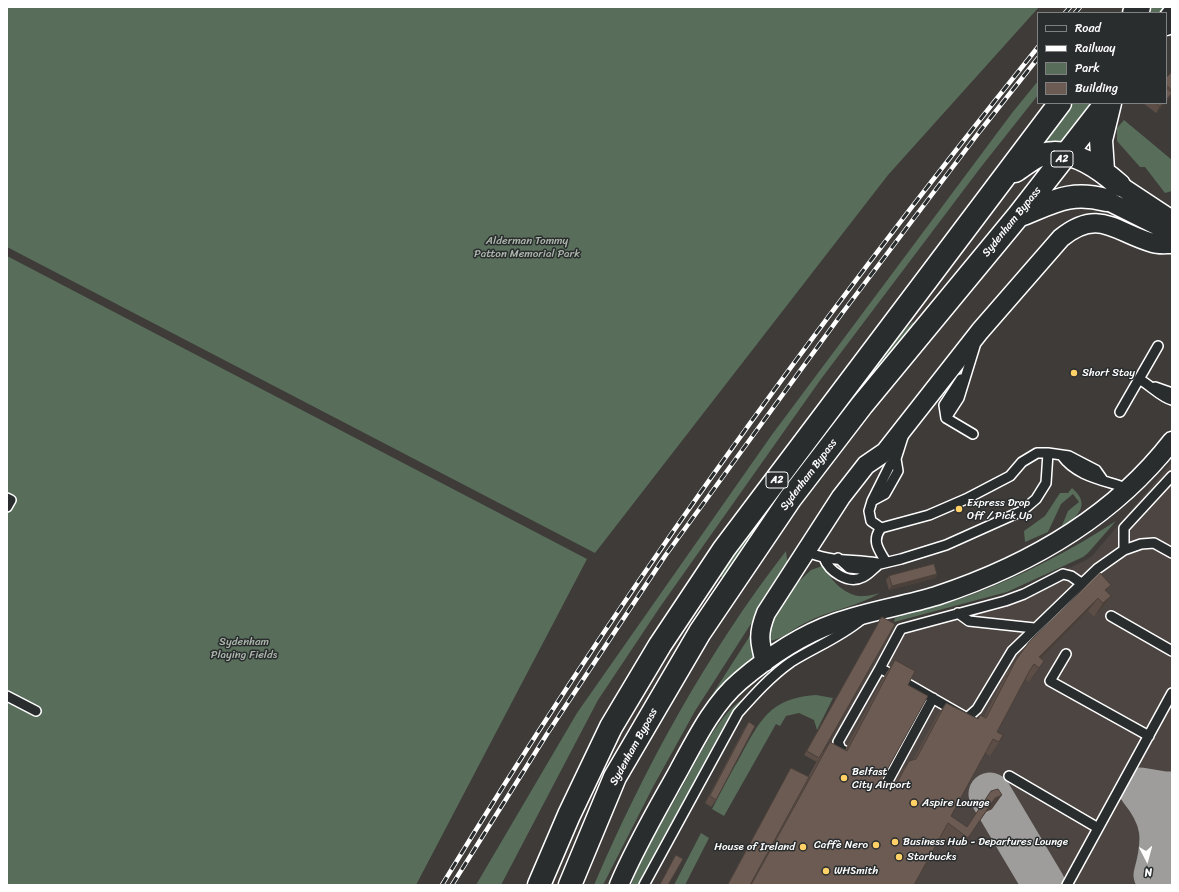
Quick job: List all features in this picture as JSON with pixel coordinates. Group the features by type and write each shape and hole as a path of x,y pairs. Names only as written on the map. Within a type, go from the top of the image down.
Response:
{"highway":[{"name":"Sydenham Bypass","path":"540,885 569,815 611,726 660,645 724,549 1059,104"},
{"name":"Sydenham Bypass","path":"570,885 615,777 700,632 790,499 862,404 1018,216 1105,104"},
{"path":"1018,216 1071,197 1113,193 1103,170 1101,140 1110,104"},
{"path":"1005,177 1040,155 1055,153 1066,154 1103,170"}],"street":[{"path":"1113,193 1172,220"},
{"path":"1113,193 1172,233"},
{"path":"765,662 759,642 760,628 766,613 829,514 866,465 885,452 980,331 1061,238 1070,231 1085,224 1105,224 1154,243 1172,244"},
{"path":"619,885 648,824 702,730 724,698 740,682 787,647 834,623 933,597 977,582 1017,564 1074,531 1129,489 1172,441"}],"lane":[{"path":"973,434 946,418 959,398 964,375 980,331"},
{"path":"1120,412 1158,346"},
{"path":"1139,379 1152,386 1172,393"},
{"path":"1152,386 1166,399 1172,400"},
{"path":"881,528 871,521 869,511 872,501 890,465 896,459 907,425"},
{"path":"806,552 824,558 838,558 850,568 859,569 946,545 1022,511 1036,499 1046,483 1048,452"},
{"path":"884,563 876,546 876,535 881,528 929,515 966,499 1010,476 1022,462 1037,453 1048,452 1062,456 1068,465 1086,476 1129,489"},
{"path":"1124,550 1124,528 1172,476"},
{"path":"7,498 11,500 7,507"},
{"path":"880,668 967,718 977,709 1012,651 1034,628 1097,569 1124,550 1141,544 1154,543 1172,553"},
{"path":"824,558 826,563 839,576 850,578 862,578 884,563"},
{"path":"845,751 841,750 838,742 901,629 1024,594 1063,574 1071,576 1081,583"},
{"path":"644,885 738,713 766,683 790,664 853,627 870,613"},
{"path":"958,613 969,621 1034,628"},
{"path":"1111,616 1172,651"},
{"path":"1066,654 1050,681 1149,736"},
{"path":"1067,885 1172,693"},
{"path":"7,696 36,711"},
{"path":"882,792 887,774 934,698"},
{"path":"1009,776 1098,828"}],"shaded area":[{"path":"1172,462 1172,885 749,885 892,628 899,624 1017,593 1086,560 1092,556"}],"green space":[{"name":"Alderman Tommy Patton Memorial Park","path":"7,7 1039,7 888,175 595,553 7,247"},
{"path":"1150,7 1167,7 1163,12 1147,12"},
{"path":"1037,82 1037,96 981,167 821,379 660,607 598,700 501,885 476,885 577,713 771,436 1012,113"},
{"path":"1071,104 1091,104 1057,147 1033,152"},
{"path":"1124,120 1172,160 1172,191 1165,193 1145,167 1140,167 1117,141 1117,128"},
{"name":"Sydenham Playing Fields","path":"7,256 587,559 416,885 7,885"},
{"path":"913,322 916,326 725,580 719,575 883,350"},
{"path":"1072,488 1078,494 1082,505 1077,515 1061,528 1068,511 1079,502 1073,494 1061,504 1048,532 1025,542 1024,531 1045,516 1060,493 1068,493"},
{"path":"1116,521 1083,557 1007,592 894,622 895,618 962,598 1009,580 1064,552"},
{"path":"786,551 788,566 695,711 654,785 603,885 594,885 634,797 656,754 704,670 757,590"},
{"path":"825,565 834,582 845,591 858,596 868,596 880,593 862,602 800,625 782,637 767,641 765,627 793,587 811,570"},
{"path":"753,631 758,655 691,732 609,885 607,885 689,731"},
{"path":"816,695 833,698 817,730 814,720 799,713 786,716 780,726 776,724 724,816 712,809 754,732 768,713 777,706 788,701 800,697"},
{"path":"743,699 725,726 638,885 631,885 645,851 706,744 733,706"},
{"path":"701,833 709,838 685,885 674,885"}],"building":[{"path":"1172,72 1172,90 1167,86 1167,77"},
{"path":"1167,89 1172,93 1167,99"},
{"path":"934,564 937,574 892,586 889,576"},
{"name":"Belfast City Airport","path":"1100,573 1111,585 1105,590 1111,596 1103,603 1098,598 1039,657 1044,661 1039,668 1034,664 1030,670 997,732 1003,735 999,742 993,739 951,816 967,827 991,791 998,789 1002,795 995,798 968,838 948,823 914,885 751,885 830,742 847,751 895,660 915,671 908,685 928,696 882,779 895,786 909,761 916,759 946,703 978,719 980,715 986,718 1016,660 1029,642"},
{"path":"882,617 895,624 819,758 807,751"},
{"path":"749,722 755,726 716,800 710,796"},
{"path":"791,768 809,777 750,885 728,885"},
{"path":"676,855 683,859 668,885 660,885"}],"taxiway":[{"path":"1155,875 1160,850 1160,829 1154,810 1140,789 1172,793"},
{"path":"990,794 1044,885"}],"railway":[{"path":"1066,12 1070,7"},
{"path":"1076,12 1080,7"},
{"path":"442,885 580,668 652,561 726,456 879,249 1037,48"},
{"path":"452,885 547,734 665,556 843,312 980,131 1037,59"}],"place":[{"name":"Short Stay","path":"1074,373"},
{"name":"Express Drop Off / Pick Up","path":"959,509"},
{"name":"Belfast City Airport","path":"844,778"},
{"name":"Aspire Lounge","path":"914,803"},
{"name":"Business Hub - Departures Lounge","path":"895,842"},
{"name":"Caffè Nero","path":"876,845"},
{"name":"House of Ireland","path":"803,847"},
{"name":"Starbucks","path":"899,857"},
{"name":"WHSmith","path":"826,871"}]}
